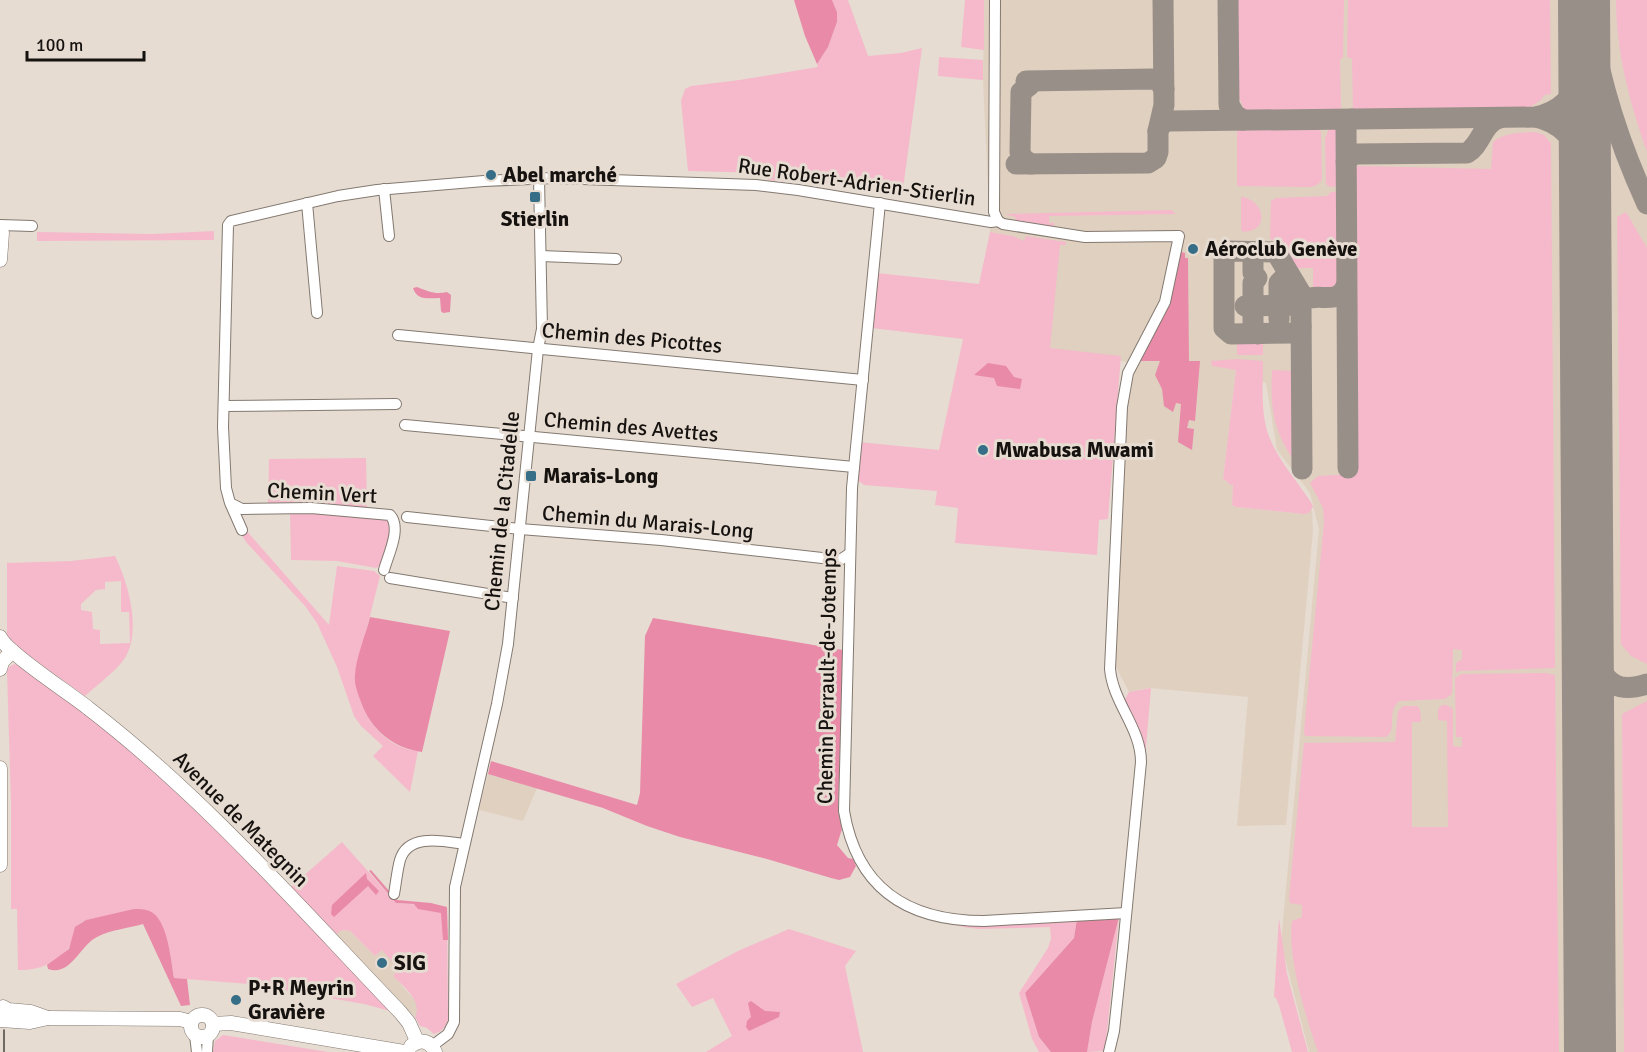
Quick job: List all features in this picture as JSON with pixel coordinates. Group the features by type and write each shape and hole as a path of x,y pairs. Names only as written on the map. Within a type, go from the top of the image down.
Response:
{"main road":[{"path":"0,230 2,233 0,260"},
{"path":"0,669 3,642"},
{"name":"Avenue de Mategnin","path":"3,642 95,713 165,772 210,814 401,1013 409,1023 409,1048"},
{"path":"0,768 0,865"},
{"path":"1,1013 30,1022 48,1018 180,1019 202,1029 231,1023 409,1048 426,1042 433,1049"}],"street":[{"path":"994,0 994,212 998,221"},
{"name":"Rue Robert-Adrien-Stierlin","path":"224,406 228,225 231,221 338,196 384,189 539,178 756,185 998,221 1003,224 1085,237 1179,236 1166,302 1128,372 1121,415 1110,669 1117,699 1136,736 1141,753 1141,774 1126,913"},
{"name":"Chemin de la Citadelle","path":"433,1049 448,1034 454,1022 456,903 454,895 503,677 513,598 537,349 542,329 539,178"},
{"path":"384,189 389,236"},
{"path":"307,203 317,313"},
{"name":"Chemin Perrault-de-Jotemps","path":"880,203 854,467 849,554 844,811 852,847 868,873 884,890 908,907 928,913 967,921 1126,913"},
{"path":"0,225 32,226"},
{"path":"541,256 616,259"},
{"name":"Chemin des Picottes","path":"398,335 862,380"},
{"path":"242,530 226,488 224,406 396,404"},
{"name":"Chemin des Avettes","path":"405,425 854,467"},
{"name":"Chemin Vert","path":"231,505 242,509 311,508 390,515 396,528 387,574 513,598"},
{"name":"Chemin du Marais-Long","path":"407,517 659,540 840,560 849,554"},
{"path":"394,894 400,860 414,843 434,840 464,844"},
{"path":"1109,1052 1114,1030 1126,913"},
{"path":"196,1052 202,1029"},
{"path":"202,1029 207,1052"}],"shaded area":[{"path":"794,0 832,0 837,12 837,22 828,47 817,64 805,36"},
{"path":"832,0 848,0 868,56 901,53 922,48 902,196 795,177 790,182 768,180 764,173 688,171 681,101 685,89 691,86 818,67 817,64 828,47 837,22 837,12"},
{"path":"965,0 984,0 984,50 961,47"},
{"path":"984,0 1647,0 1647,1052 1309,1052 1281,943 1319,529 1310,493 1277,450 1266,383 1236,371 1223,479 1233,485 1232,505 1304,514 1312,510 1313,531 1286,825 1237,826 1248,697 1149,688 1129,692 1113,661 1126,415 1129,391 1138,364 1050,348 1028,244 1013,236 990,232 983,80"},
{"path":"1236,0 1344,0 1343,58 1340,59 1341,108 1338,111 1256,112 1255,110 1244,110 1240,99 1237,99"},
{"path":"1348,0 1550,0 1551,94 1544,95 1541,100 1527,109 1353,111 1352,59 1347,57"},
{"path":"1616,0 1647,0 1647,152 1625,78 1618,39"},
{"path":"939,57 983,60 983,80 938,76"},
{"path":"1316,127 1321,132 1322,179 1317,185 1307,187 1237,186 1237,128"},
{"path":"1329,128 1337,129 1339,132 1342,186 1330,187 1326,184 1325,139"},
{"path":"1535,132 1544,135 1551,143 1555,668 1459,671 1456,673 1456,663 1462,659 1462,650 1453,649 1452,694 1445,699 1399,701 1393,711 1391,730 1386,737 1305,736 1324,522 1323,508 1310,483 1318,476 1352,474 1350,174 1352,168 1358,166 1491,169 1493,142 1508,135"},
{"path":"1343,191 1344,284 1337,292 1317,293 1313,290 1313,268 1293,268 1278,245 1279,241 1270,239 1271,201 1276,198 1327,196 1331,192"},
{"path":"1241,197 1254,203 1261,214 1258,226 1243,232 1241,229"},
{"path":"1171,210 1176,214 1049,216 1049,223 1055,223 1053,227 1017,222 1015,217 1005,214"},
{"path":"1626,212 1647,248 1647,664 1631,656 1621,644 1617,217"},
{"path":"214,231 214,240 37,241 37,232 153,234"},
{"path":"990,232 1013,236 1024,241 1026,236 1066,242 1066,245 1060,245 1050,348 1121,356 1108,519 1099,520 1097,555 955,543 958,508 935,505 937,491 864,485 856,479 859,442 939,450 963,339 872,328 877,273 979,284"},
{"path":"1181,252 1185,253 1185,258 1188,258 1189,361 1200,361 1195,421 1189,420 1187,428 1194,429 1192,450 1178,442 1181,404 1176,403 1173,412 1164,406 1162,389 1155,375 1160,361 1139,361 1169,304"},
{"path":"417,287 435,293 447,292 451,295 450,312 441,311 440,298 424,298 417,295 413,288"},
{"path":"1237,340 1263,340 1263,355 1237,355"},
{"path":"1237,359 1263,361 1264,419 1269,437 1312,504 1313,507 1309,513 1232,505 1233,485 1223,479 1236,370 1212,366 1211,361"},
{"path":"988,363 1006,366 1014,377 1022,379 1020,389 997,386 994,378 974,375"},
{"path":"1272,370 1295,371 1296,383 1300,384 1299,468 1284,444 1275,422"},
{"path":"366,458 367,508 304,502 268,503 269,459"},
{"path":"313,512 386,518 393,526 380,566 376,568 337,561 291,560 290,513"},
{"path":"245,529 329,625 337,566 374,571 380,576 355,675 361,702 373,725 392,742 418,751 410,792 373,756 383,746 361,726 354,716 337,667 317,623 305,606 246,542 239,531"},
{"path":"115,556 128,593 133,621 130,647 125,658 85,696 14,645 7,636 7,563 71,561","holes":["121,581 121,612 129,612 130,643 100,644 100,630 93,629 92,612 81,610 81,604 96,590 105,589 105,582"]},
{"path":"370,617 450,631 422,752 411,750 384,736 371,721 361,702 355,675"},
{"path":"653,618 843,650 838,811 842,829 837,845 848,858 853,859 856,866 850,877 839,880 680,837 603,808 488,774 491,761 637,805 640,793 645,636"},
{"path":"14,664 21,666 79,709 188,801 240,851 390,1011 364,1004 249,984 174,978 170,952 161,924 123,919 103,917 82,922 78,925 68,949 58,959 38,968 18,970 17,909 11,909 7,671"},
{"path":"1546,673 1555,675 1559,1052 1318,1052 1303,1005 1292,952 1292,921 1302,917 1302,905 1290,903 1289,897 1304,743 1395,742 1398,711 1403,706 1417,706 1420,709 1421,722 1412,722 1412,827 1448,827 1447,721 1438,720 1438,709 1442,705 1447,705 1453,709 1453,746 1462,747 1462,737 1456,737 1455,678 1461,674"},
{"path":"1151,688 1145,755 1124,701 1129,692"},
{"path":"1647,701 1647,1052 1624,1052 1622,714"},
{"path":"488,774 537,788 523,821 479,810"},
{"path":"342,842 396,903 447,907 448,1020 439,1032 434,1034 420,1026 415,1017 417,1011 414,1000 393,976 399,969 382,950 375,956 350,931 342,930 336,934 291,887"},
{"path":"371,870 397,900 447,907 448,940 443,940 441,913 418,909 414,904 396,903 369,871"},
{"path":"366,873 367,879 379,891 376,895 368,886 334,917 331,914 332,905"},
{"path":"134,909 149,911 158,918 168,943 174,978 187,979 190,1005 181,1006 143,924 97,937 63,968 48,969 47,965 69,949 75,927 86,920"},
{"path":"928,916 1077,919 1074,938 1025,993 1039,1037 1051,1052 1039,1052 1032,1039 1019,993 1048,948 1051,939 1050,927 979,929 963,927"},
{"path":"1119,917 1105,1051 1087,1052 1092,1022"},
{"path":"1119,917 1092,1022 1087,1052 1051,1052 1039,1037 1025,993 1074,938 1077,919"},
{"path":"1279,918 1287,974 1308,1052 1292,1052 1279,1005 1274,997"},
{"path":"789,929 856,951 845,966 863,1052 706,1052 732,1036 713,998 692,1007 676,984 738,951"},
{"path":"342,930 350,931 375,956 382,950 400,969 393,975 417,1003 418,1011 415,1017 336,934"},
{"path":"751,1001 765,1011 780,1012 779,1017 749,1031 746,1027 751,1017 748,1003"},
{"path":"223,1035 328,1052 213,1052 215,1041"}],"taxiway":[{"path":"1016,164 1148,163 1156,158 1158,131 1164,105 1163,0"},
{"path":"1228,0 1229,105 1235,115 1243,120"},
{"path":"1587,0 1596,53 1609,104 1626,155 1647,204"},
{"path":"1158,131 1161,124 1168,121 1536,117 1554,111 1566,102 1585,74"},
{"path":"1026,81 1153,79 1159,81 1164,89"},
{"path":"1030,85 1021,92 1020,152 1023,159 1031,164"},
{"path":"1536,117 1560,127 1576,145 1585,160"},
{"path":"1346,162 1349,157 1356,154 1467,153 1489,124 1500,118"},
{"path":"1348,468 1346,126 1352,119"},
{"path":"1301,327 1293,333 1231,334 1224,328 1224,255 1229,251 1276,252 1303,297 1308,298"},
{"path":"1258,251 1253,255 1253,273 1257,278 1253,283 1253,301 1259,306 1253,311 1253,328 1258,334"},
{"path":"1279,320 1279,283 1284,278"},
{"path":"1302,469 1301,303 1306,299 1337,296 1346,286"},
{"path":"1245,306 1301,303"},
{"path":"1589,656 1612,683 1627,688 1647,684"}],"runway":[{"path":"1584,0 1590,1052"}],"tram line":[{"path":"4,1030 4,1052"}],"place":[{"name":"Abel marché","path":"491,175"},
{"name":"Stierlin","path":"535,197"},
{"name":"Aéroclub Genève","path":"1193,249"},
{"name":"Mwabusa Mwami","path":"983,450"},
{"name":"Marais-Long","path":"531,476"},
{"name":"SIG","path":"382,963"},
{"name":"P+R Meyrin Gravière","path":"236,1000"}]}
